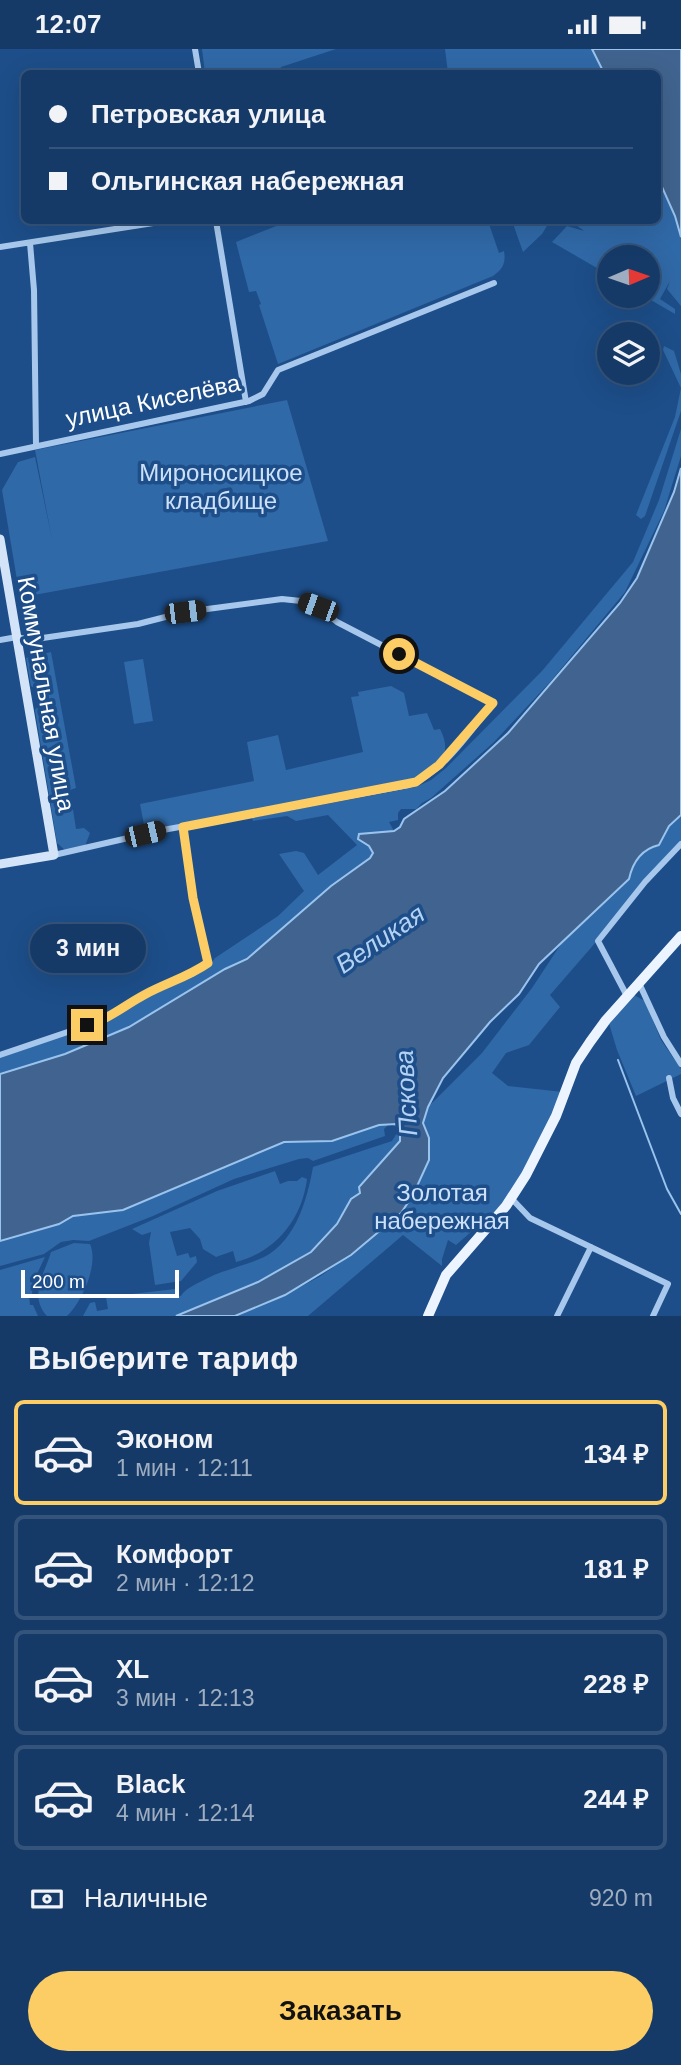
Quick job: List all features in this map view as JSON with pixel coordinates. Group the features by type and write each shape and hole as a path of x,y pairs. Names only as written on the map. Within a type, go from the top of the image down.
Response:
{"main road":[{"name":"Коммунальная улица","path":"0,539 54,855"},
{"path":"0,865 54,855"},
{"path":"428,1316 451,1268 512,1199 556,1116 576,1063 606,1020 681,936"}],"street":[{"path":"195,49 198,70"},
{"path":"0,247 147,224"},
{"path":"216,224 246,402"},
{"path":"30,243 34,290 36,446"},
{"name":"улица Киселёва","path":"0,454 246,402 263,394 278,370 494,282"},
{"path":"0,640 17,637 29,640 102,630 185,612 282,599 301,601 318,607 337,622 493,703 439,765 416,782 54,855"},
{"path":"0,1055 103,1020 145,994 192,974 208,963 190,882 183,827"},
{"path":"627,996 598,941 645,882 681,844"},
{"path":"639,982 664,1037 681,1064"},
{"path":"669,1078 673,1098 681,1114"},
{"path":"512,1199 530,1218 668,1284 653,1316"},
{"path":"557,1316 592,1247"}],"green space":[{"path":"202,49 336,49 281,67 280,70 205,70"},
{"path":"445,49 592,49 602,70 448,70"},
{"path":"661,185 681,237 681,306 667,289 670,281 660,299 660,245 597,245 597,268 552,242 567,226 584,231 575,224 661,224"},
{"path":"281,224 489,224 499,253 504,251 504,262 493,276 278,364 256,291 249,292 236,242"},
{"path":"513,224 548,224 542,234 523,252"},
{"path":"660,299 675,309 675,314 660,305"},
{"path":"664,346 674,351 681,374 681,388 663,350"},
{"path":"681,388 681,411 645,516 641,519 636,515 675,417"},
{"name":"Мироносицкое кладбище","path":"287,400 328,541 34,595 40,634 26,634 2,490 18,462 35,457 52,539 35,450"},
{"path":"681,429 681,456 664,511 625,592 550,682 494,742 416,809 401,809 398,820 389,822 394,831 359,834 358,839 369,846 373,853 370,858 331,886 247,959 225,969 129,1027 65,1054 0,1074 0,1058 87,1027 209,966 215,958 278,916 304,891 279,854 296,851 304,853 318,875 357,845 328,815 296,821 287,816 253,821 252,818 416,787 431,780 446,768 542,671 633,562 659,500"},
{"path":"51,652 76,788 70,790 76,829 84,828 90,833 85,846 65,850 57,843 35,710 41,702 40,691 31,686 26,658"},
{"path":"143,659 153,721 134,724 124,662"},
{"path":"391,686 404,693 409,716 427,713 434,730 440,729 445,748 443,756 426,773 409,782 146,835 140,804 254,781 247,742 278,735 286,770 363,752 351,697 359,696 358,692"},
{"name":"Золотая набережная","path":"681,815 681,844 550,995 560,1007 529,1045 506,1053 492,1073 508,1086 563,1092 533,1157 501,1206 456,1245 448,1240 442,1266 403,1235 308,1316 236,1316 319,1277 351,1255 401,1213 429,1138 423,1123 428,1107 482,1053 532,988 561,944 629,879 639,857 648,849 659,845 669,826"},
{"path":"632,994 645,1001 661,1040 681,1069 681,1074 636,1096 608,1020"},
{"path":"389,1124 384,1129 385,1136 313,1161 308,1158 299,1159 234,1179 153,1216 89,1241 61,1242 44,1254 0,1266 0,1241 58,1224 73,1216 123,1210 284,1142 332,1141"},
{"path":"392,1124 399,1127 400,1141 360,1189 360,1193 351,1199 337,1224 311,1252 258,1282 177,1316 83,1316 90,1303 95,1302 97,1311 108,1309 106,1297 175,1289 175,1295 181,1296 190,1287 209,1278 270,1254 281,1245 297,1221 313,1167 392,1141 397,1133"},
{"path":"275,1171 280,1184 297,1181 302,1177 307,1179 293,1220 275,1242 236,1262 233,1251 216,1257 203,1249 200,1239 190,1228 170,1232 177,1256 188,1253 190,1258 196,1256 197,1262 181,1281 155,1285 149,1243 151,1232 142,1235 132,1229 217,1191"},
{"path":"74,1243 90,1244 92,1262 88,1282 67,1316 47,1316 41,1308 38,1292 42,1276 51,1252"},
{"path":"45,1257 36,1276 30,1277 30,1282 33,1283 32,1294 29,1295 30,1305 33,1305 38,1316 0,1316 0,1270"}],"water":[{"path":"592,49 681,49 681,237 661,185 661,70 602,70"},
{"path":"681,468 681,815 669,826 659,845 648,849 639,857 629,879 539,964 519,994 490,1022 443,1078 423,1123 429,1138 429,1160 413,1195 401,1213 351,1255 285,1295 235,1316 176,1316 258,1282 311,1252 337,1224 351,1199 360,1193 359,1187 400,1141 400,1130 396,1124 379,1125 332,1141 284,1142 123,1210 73,1216 59,1224 0,1241 0,1074 65,1054 129,1027 225,969 247,959 331,886 370,858 373,853 369,846 358,839 359,834 394,831 404,819 445,791 508,733 620,603 637,578 674,492"}],"waterway":[{"path":"618,1060 667,1189 681,1214"}],"route":[{"path":"87,1025 103,1020 145,994 180,980 208,963 190,882 183,827 409,785 428,775 439,765 493,703 399,654"}],"water label":[{"name":"Великая","path":"380,939"},
{"name":"Пскова","path":"406,1093"}]}
